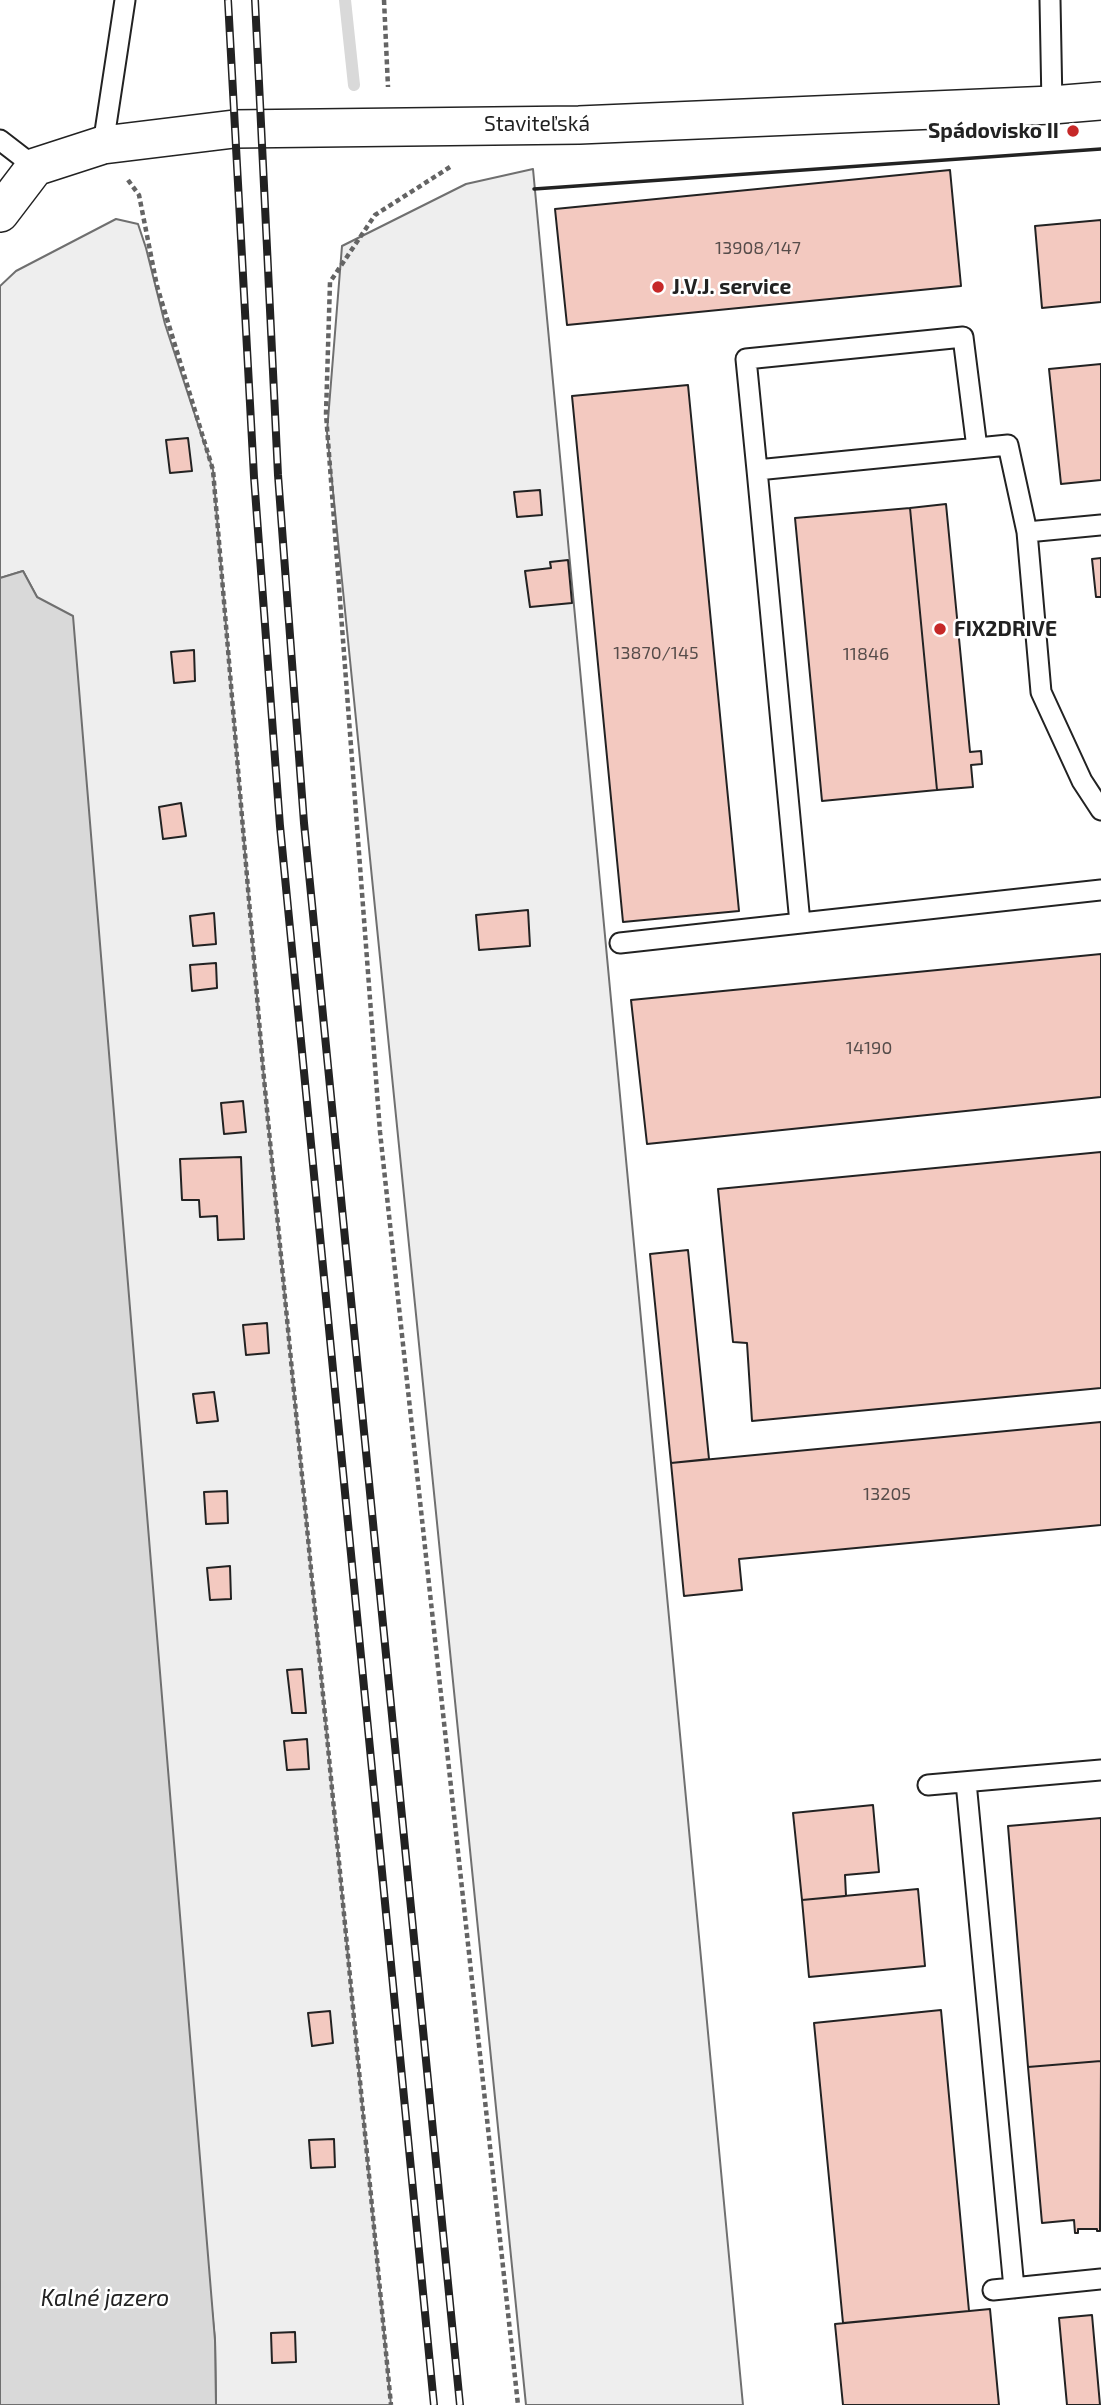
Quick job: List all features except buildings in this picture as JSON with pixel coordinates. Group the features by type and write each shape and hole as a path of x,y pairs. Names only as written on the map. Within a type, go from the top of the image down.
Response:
{"street":[{"name":"Staviteľská","path":"35,167 103,145 260,127 579,124 1101,101"},
{"path":"0,213 35,167"}],"lane":[{"path":"103,145 125,0"},
{"path":"1050,0 1052,105"},
{"path":"0,140 35,167"},
{"path":"800,923 746,359 963,337 977,448"},
{"path":"757,470 1008,445 1027,532 1041,692 1082,781 1101,810"},
{"path":"1027,532 1101,525"},
{"path":"620,943 1101,890"},
{"path":"928,1785 1101,1770"},
{"path":"966,1782 1014,2288"},
{"path":"993,2290 1101,2280"}],"path":[{"path":"384,0 389,125"},
{"path":"103,145 139,195 157,286 213,470 264,1082 391,2405"},
{"path":"458,162 376,215 330,282 326,414 380,1132 518,2405"}],"shaded area":[{"path":"533,169 743,2405 526,2405 327,432 342,246 466,184"},
{"path":"116,219 138,224 165,324 213,470 263,1068 391,2405 216,2405 215,2340 37,597 23,571 0,578 0,286 16,271"}],"water":[{"name":"Kalné jazero","path":"23,571 37,597 73,616 215,2340 216,2405 0,2405 0,578"}],"waterway":[{"path":"345,0 354,85"}],"railway":[{"path":"228,0 254,477 280,826 434,2405"},
{"path":"255,0 278,475 304,823 460,2405"}],"wall":[{"path":"534,189 1101,149"}],"place":[{"name":"Spádovisko II","path":"1073,131"},
{"name":"J.V.J. service","path":"658,287"},
{"name":"FIX2DRIVE","path":"940,629"}]}
